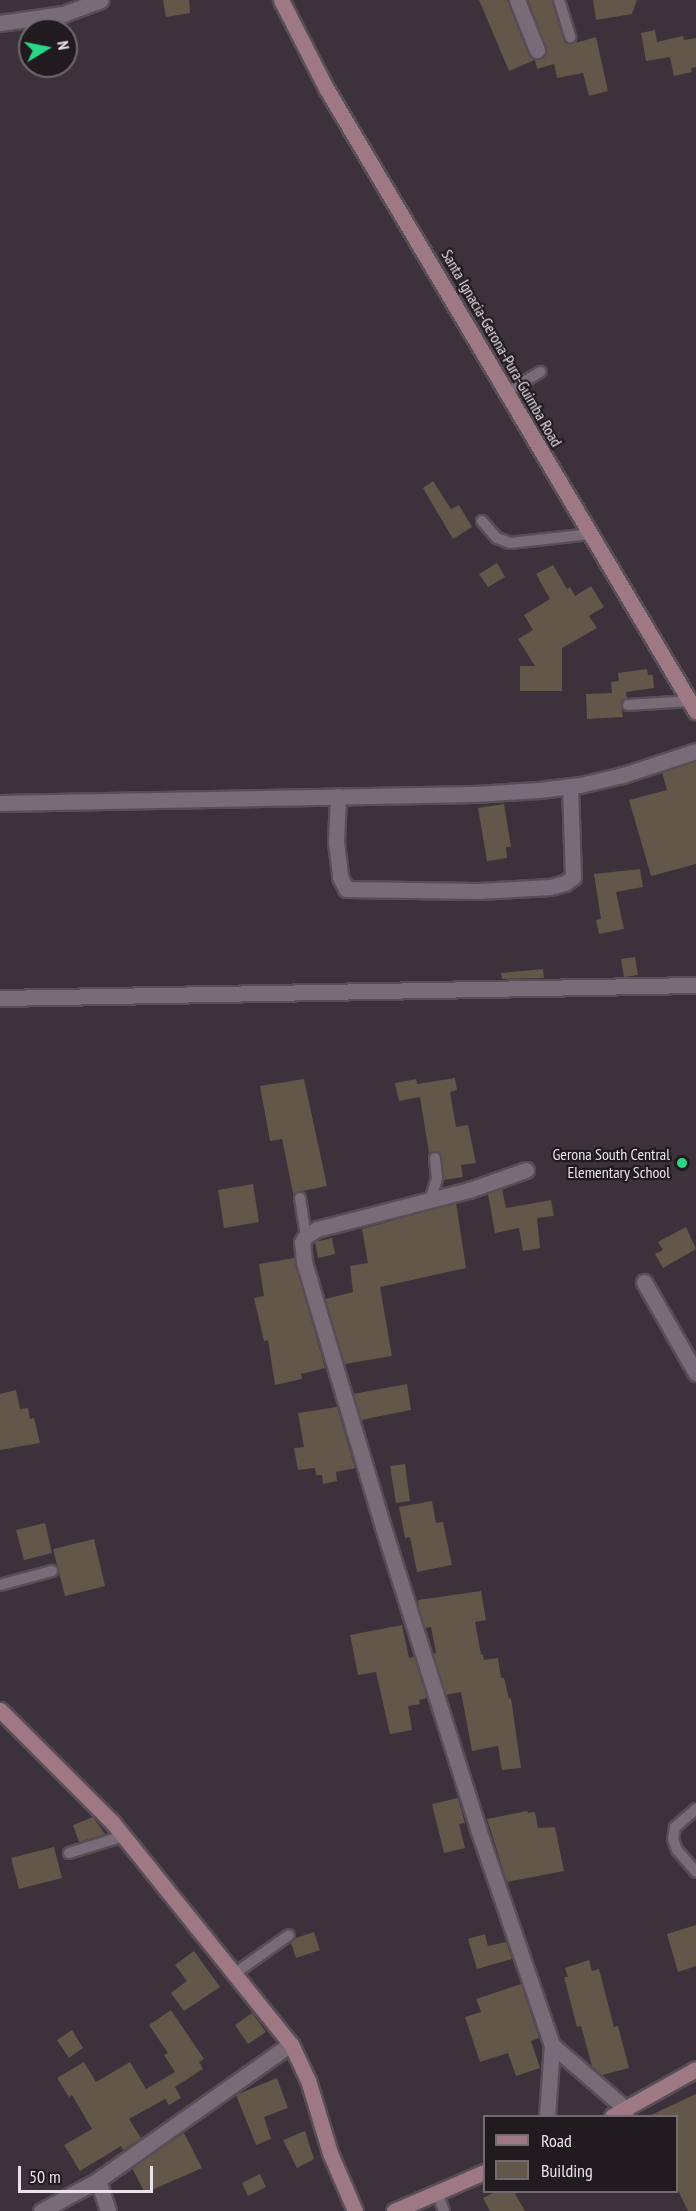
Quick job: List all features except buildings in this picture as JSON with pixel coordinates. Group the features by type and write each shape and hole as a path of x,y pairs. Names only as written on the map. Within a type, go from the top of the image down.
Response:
{"street":[{"path":"0,23 63,14 101,0"},
{"name":"Santa Ignacia-Gerona-Pura-Guimba Road","path":"281,0 326,88 693,707"},
{"path":"517,0 537,50"},
{"path":"0,803 474,794 570,786 623,775 696,751"},
{"path":"338,796 336,842 340,877 346,889 478,891 550,887 565,884 573,877 570,786"},
{"path":"0,998 696,985"},
{"path":"526,1170 430,1200 317,1229 306,1236 302,1242 304,1262 383,1527 485,1850 552,2044 547,2115"},
{"path":"644,1282 696,1373"},
{"path":"0,1710 66,1773 124,1836 291,2044 308,2080 330,2153 355,2211"},
{"path":"41,2211 98,2180 291,2044"},
{"path":"552,2044 627,2110"},
{"path":"614,2115 696,2069"},
{"path":"394,2211 483,2172"},
{"path":"98,2180 108,2211"}],"lane":[{"path":"559,0 570,37"},
{"path":"507,393 540,372"},
{"path":"482,521 497,538 510,543 590,534"},
{"path":"628,705 693,707"},
{"path":"430,1200 437,1178 435,1158"},
{"path":"300,1198 306,1236"},
{"path":"0,1585 52,1571"},
{"path":"696,1809 675,1827 673,1839 677,1850 696,1872"},
{"path":"69,1853 124,1836"},
{"path":"234,1974 289,1935"},
{"path":"437,2192 444,2211"}],"place":[{"name":"Gerona South Central Elementary School","path":"682,1163"}]}
